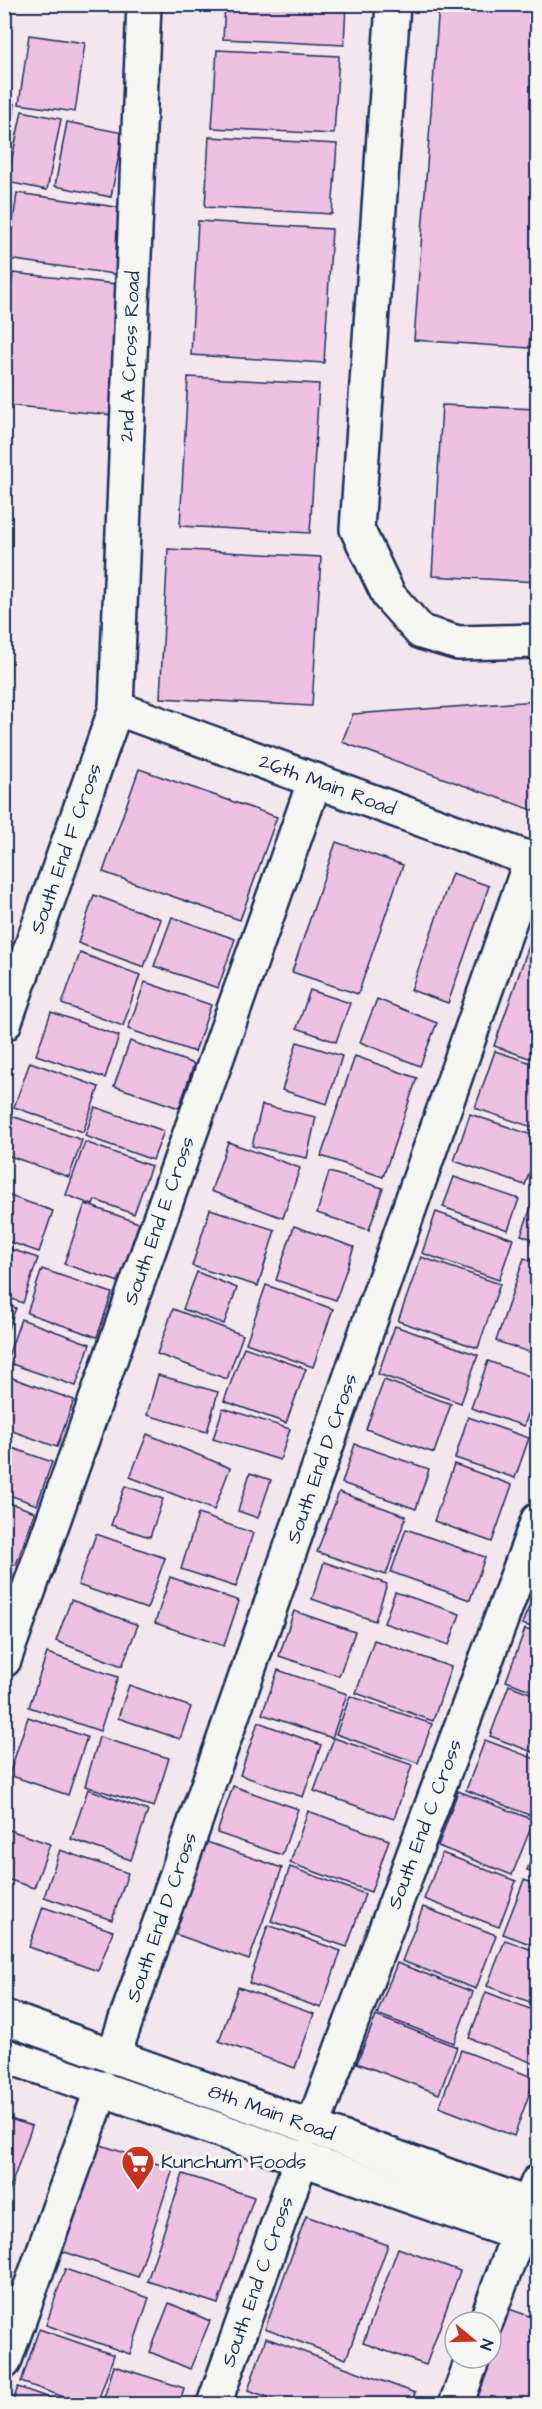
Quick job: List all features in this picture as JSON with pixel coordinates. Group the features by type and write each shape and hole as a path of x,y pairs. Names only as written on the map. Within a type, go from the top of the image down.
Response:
{"street":[{"name":"2nd A Cross Road","path":"116,708 144,4"},
{"path":"393,4 357,529 389,596 421,632 458,643 537,641"},
{"name":"26th Main Road","path":"116,708 534,861"},
{"name":"South End F Cross","path":"4,1024 116,708"},
{"name":"South End E Cross","path":"4,1660 315,780"},
{"name":"South End D Cross","path":"113,2057 534,861"},
{"name":"South End C Cross","path":"214,2404 307,2143 537,1521"},
{"name":"8th Main Road","path":"4,2017 113,2057 528,2238"},
{"name":"8th Main Road","path":"4,2055 102,2088 307,2143 535,2198"},
{"path":"4,2361 102,2088"},
{"path":"492,2310 528,2238"},
{"path":"456,2404 469,2370"}],"building":[{"path":"225,4 346,4 344,45 223,39"},
{"path":"439,4 538,4 538,240 529,348 414,340"},
{"path":"29,35 85,43 75,112 19,104"},
{"path":"217,50 339,56 334,134 212,128"},
{"path":"4,102 15,104 4,191"},
{"path":"22,111 61,119 47,190 7,182"},
{"path":"67,122 123,133 111,197 55,186"},
{"path":"209,137 337,144 332,214 205,207"},
{"path":"17,193 130,209 121,275 8,259"},
{"path":"198,221 332,229 324,363 191,355"},
{"path":"13,273 126,285 112,415 4,405 4,356"},
{"path":"188,377 319,384 310,533 180,526"},
{"path":"442,405 538,409 538,582 432,576"},
{"path":"168,549 321,557 312,706 160,698"},
{"path":"538,701 538,812 342,742 353,714"},
{"path":"139,769 277,817 240,920 103,872"},
{"path":"336,842 403,865 358,994 292,972"},
{"path":"452,873 489,886 448,1003 411,990"},
{"path":"94,895 161,919 144,967 78,943"},
{"path":"172,917 235,939 218,988 154,966"},
{"path":"533,934 538,935 538,1061 494,1046"},
{"path":"80,953 140,975 123,1026 62,1004"},
{"path":"145,982 211,1005 195,1052 128,1029"},
{"path":"310,990 350,1003 336,1042 297,1028"},
{"path":"377,999 437,1023 420,1066 360,1042"},
{"path":"51,1012 119,1036 105,1078 36,1055"},
{"path":"130,1041 194,1064 179,1108 114,1086"},
{"path":"297,1042 342,1056 327,1104 282,1090"},
{"path":"495,1051 538,1065 538,1129 475,1108"},
{"path":"355,1056 417,1078 383,1177 321,1156"},
{"path":"30,1062 99,1087 83,1132 14,1107"},
{"path":"262,1105 316,1117 307,1158 252,1146"},
{"path":"95,1107 164,1131 153,1160 85,1136"},
{"path":"470,1114 538,1137 538,1148 525,1185 454,1161"},
{"path":"9,1115 82,1140 69,1177 4,1154 4,1127"},
{"path":"85,1142 151,1166 134,1214 95,1200 93,1205 66,1195"},
{"path":"228,1142 300,1168 283,1218 211,1191"},
{"path":"329,1172 383,1188 369,1230 317,1213"},
{"path":"454,1177 519,1199 508,1230 443,1207"},
{"path":"538,1191 538,1241 521,1235"},
{"path":"4,1194 53,1211 39,1252 4,1240"},
{"path":"85,1204 139,1223 119,1282 64,1264"},
{"path":"210,1209 275,1230 258,1286 192,1266"},
{"path":"436,1212 513,1239 499,1280 422,1253"},
{"path":"294,1226 354,1247 336,1300 276,1280"},
{"path":"4,1247 38,1258 23,1303 4,1296"},
{"path":"421,1257 500,1284 478,1348 398,1321"},
{"path":"524,1258 538,1263 538,1355 496,1341"},
{"path":"42,1269 112,1293 97,1337 27,1313"},
{"path":"197,1272 237,1288 224,1324 183,1309"},
{"path":"266,1285 333,1309 313,1367 246,1343"},
{"path":"4,1304 16,1308 4,1339"},
{"path":"173,1309 243,1335 227,1379 157,1354"},
{"path":"21,1319 90,1344 76,1386 6,1362"},
{"path":"395,1326 478,1355 461,1403 378,1374"},
{"path":"244,1347 306,1369 286,1423 224,1401"},
{"path":"488,1361 538,1379 538,1386 524,1426 471,1408"},
{"path":"4,1375 74,1400 57,1447 4,1428"},
{"path":"158,1375 218,1392 207,1432 147,1415"},
{"path":"384,1380 451,1404 434,1453 366,1429"},
{"path":"223,1408 290,1429 280,1460 213,1439"},
{"path":"468,1417 529,1438 515,1478 455,1458"},
{"path":"147,1434 230,1468 214,1510 130,1477"},
{"path":"355,1444 429,1469 416,1509 342,1483"},
{"path":"4,1445 52,1462 37,1505 4,1493"},
{"path":"454,1464 512,1485 492,1542 434,1521"},
{"path":"250,1473 271,1480 258,1518 238,1511"},
{"path":"125,1486 163,1499 150,1537 111,1525"},
{"path":"339,1492 406,1516 386,1575 317,1552"},
{"path":"4,1501 35,1512 16,1565 4,1561"},
{"path":"198,1514 253,1533 236,1587 181,1569"},
{"path":"406,1529 485,1557 470,1600 391,1572"},
{"path":"96,1534 165,1558 147,1609 78,1585"},
{"path":"324,1562 387,1584 375,1621 312,1599"},
{"path":"170,1577 239,1601 224,1646 155,1623"},
{"path":"538,1584 538,1629 522,1624"},
{"path":"395,1592 460,1614 449,1645 384,1623"},
{"path":"71,1600 138,1625 122,1666 56,1641"},
{"path":"294,1611 355,1632 339,1676 279,1656"},
{"path":"525,1629 538,1634 538,1693 506,1681"},
{"path":"374,1640 451,1667 433,1721 356,1693"},
{"path":"47,1653 118,1677 100,1731 29,1707"},
{"path":"278,1670 347,1694 332,1738 262,1714"},
{"path":"129,1685 191,1707 180,1739 118,1718"},
{"path":"509,1685 538,1696 538,1754 490,1736"},
{"path":"350,1696 432,1724 418,1763 336,1734"},
{"path":"28,1717 87,1737 68,1795 9,1775"},
{"path":"258,1722 321,1745 303,1797 240,1775"},
{"path":"99,1737 169,1758 154,1807 85,1786"},
{"path":"334,1738 412,1765 394,1819 314,1791"},
{"path":"485,1740 538,1760 537,1818 466,1790"},
{"path":"233,1786 298,1809 282,1855 217,1833"},
{"path":"88,1789 148,1811 131,1860 71,1839"},
{"path":"458,1791 534,1820 512,1875 438,1846"},
{"path":"308,1811 389,1840 371,1892 290,1863"},
{"path":"4,1828 50,1844 34,1888 4,1878"},
{"path":"201,1840 282,1868 249,1960 169,1932"},
{"path":"538,1842 538,1873 527,1870"},
{"path":"60,1850 128,1873 112,1920 44,1897"},
{"path":"442,1853 516,1881 499,1927 424,1899"},
{"path":"290,1867 365,1894 347,1947 271,1921"},
{"path":"524,1880 538,1885 538,1947 503,1934"},
{"path":"43,1907 113,1931 98,1971 29,1947"},
{"path":"423,1907 496,1935 476,1989 402,1961"},
{"path":"268,1925 341,1951 321,2008 249,1983"},
{"path":"505,1940 538,1952 538,2005 487,1986"},
{"path":"397,1963 473,1992 454,2043 377,2014"},
{"path":"238,1987 314,2014 295,2068 219,2041"},
{"path":"486,1992 538,2012 538,2065 469,2038"},
{"path":"376,2016 457,2047 439,2094 357,2063"},
{"path":"461,2050 535,2078 514,2136 439,2107"},
{"path":"4,2117 32,2126 6,2200 4,2200"},
{"path":"92,2142 173,2169 138,2277 56,2249"},
{"path":"183,2174 254,2197 218,2304 147,2281"},
{"path":"306,2216 388,2245 346,2359 265,2329"},
{"path":"398,2248 460,2271 446,2310 443,2310 443,2318 426,2365 363,2343"},
{"path":"65,2269 149,2298 130,2354 46,2325"},
{"path":"169,2303 210,2321 190,2369 150,2352"},
{"path":"503,2307 538,2319 538,2404 469,2404 481,2370 503,2370"},
{"path":"39,2329 114,2355 97,2404 84,2404 21,2382"},
{"path":"266,2338 415,2393 411,2404 287,2404 248,2390"},
{"path":"114,2366 184,2388 179,2404 102,2404"},
{"path":"18,2387 67,2404 12,2404"}],"place":[{"name":"Kunchum Foods","path":"138,2191"}]}
